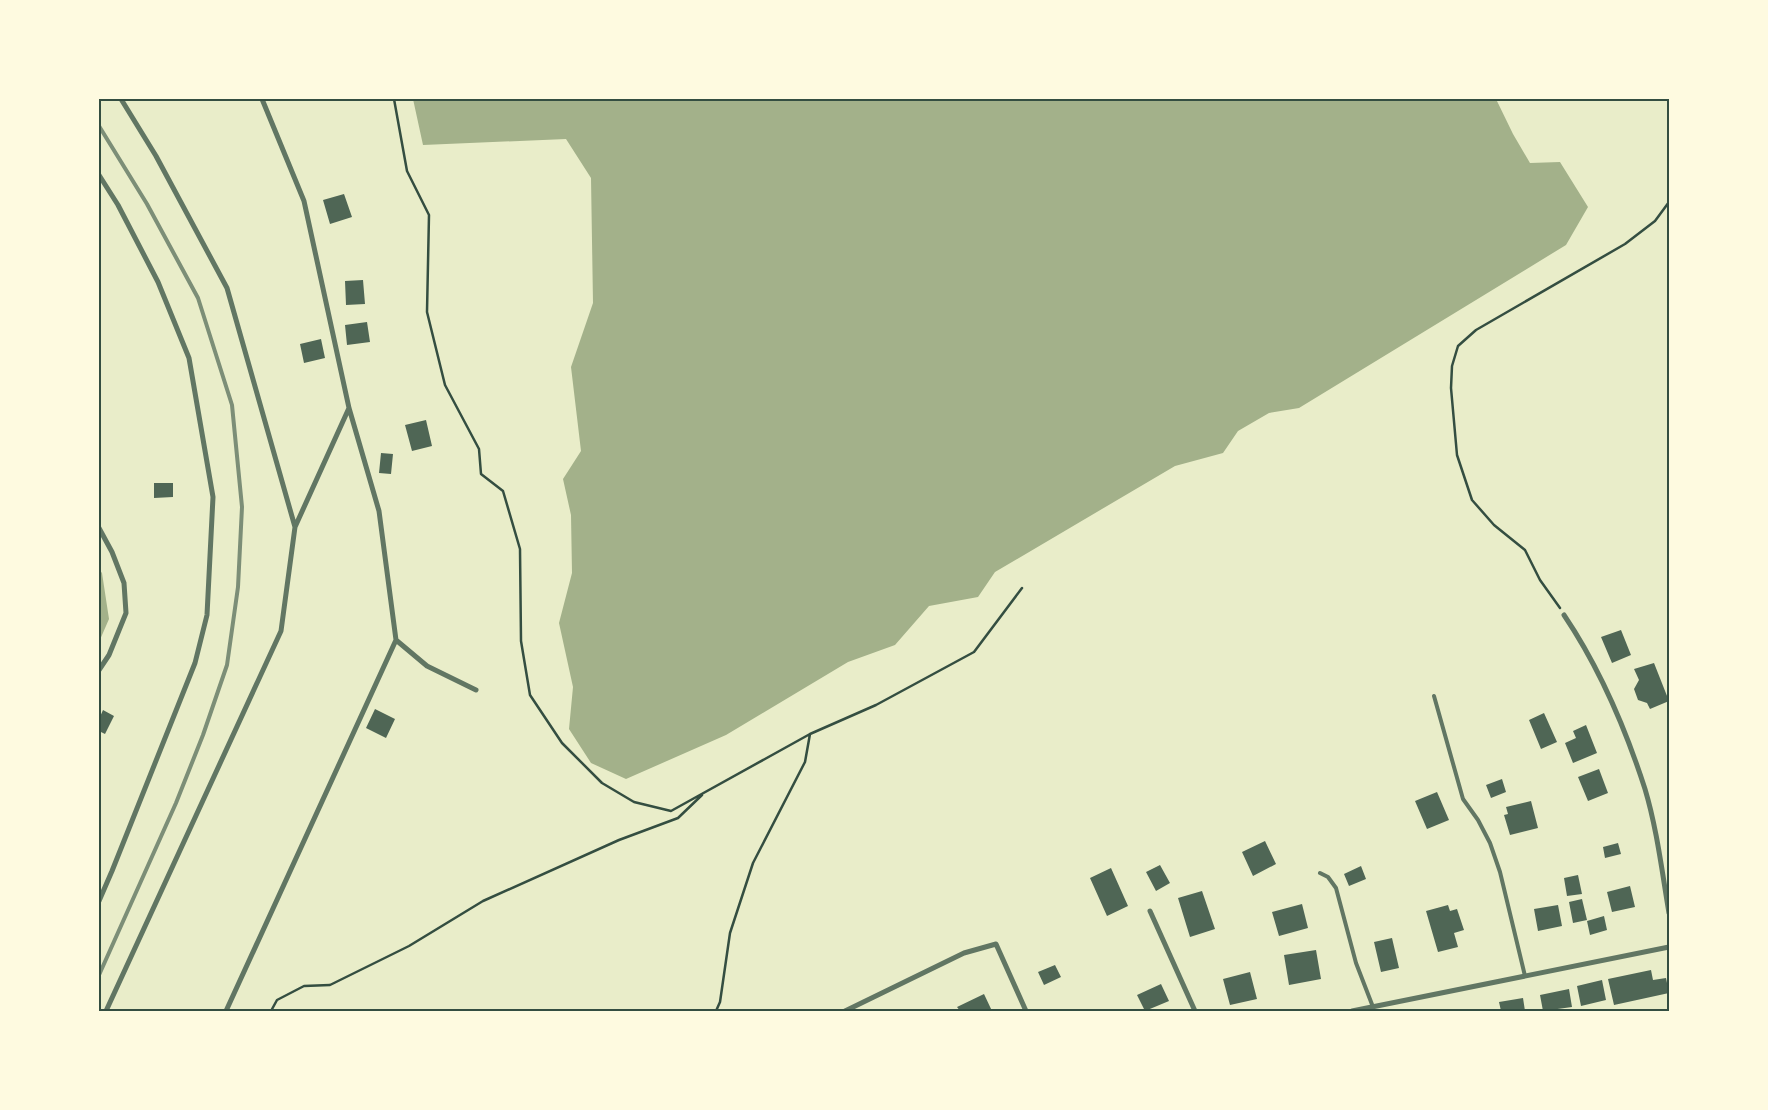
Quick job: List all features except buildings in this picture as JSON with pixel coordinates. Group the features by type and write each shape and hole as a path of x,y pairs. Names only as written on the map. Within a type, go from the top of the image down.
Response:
{"street":[{"path":"121,99 156,156 226,288 295,527"},
{"path":"226,1011 396,640 379,510 349,408 304,201 262,99"},
{"path":"99,175 118,205 158,282 189,358 213,498 207,615 195,663 99,901"},
{"path":"106,1011 281,632 295,527 349,408"},
{"path":"99,528 112,552 124,583 126,613 109,655 99,670"},
{"path":"1564,615 1580,638 1599,675 1626,738 1645,790 1658,845 1669,913"},
{"path":"396,640 427,666 476,690"},
{"path":"1150,911 1196,1011"},
{"path":"846,1011 964,953 996,944 1026,1011"},
{"path":"1352,1011 1669,947"}],"lane":[{"path":"1434,696 1463,799 1478,820 1490,843 1500,872 1525,976"},
{"path":"1320,873 1328,877 1336,888 1356,963 1372,1007"}],"path":[{"path":"394,99 407,171 429,215 427,312 445,386 479,449 481,474 503,491 520,549 521,641 530,695 562,743 602,783 634,802 671,810 810,734 876,705 974,652 1022,588"},
{"path":"1564,615 1540,580 1525,550 1494,525 1472,500 1457,455 1451,388 1452,366 1458,346 1476,330 1625,244 1655,221 1669,202"},
{"path":"716,1011 720,1002 730,933 753,863 805,762 810,734"},
{"path":"271,1011 277,1000 304,986 330,985 409,946 483,901 619,840 678,818 705,792"}],"shaded area":[{"path":"413,99 1496,99 1530,163 1560,162 1588,207 1566,245 1299,408 1269,413 1238,431 1223,453 1175,466 995,572 978,597 929,606 895,645 848,662 726,735 626,779 591,763 569,729 573,687 559,623 572,573 571,515 563,479 581,451 571,367 593,303 591,178 566,139 423,145"},
{"path":"99,569 102,573 109,619 99,642"}],"railway":[{"path":"99,126 147,204 198,298 232,405 242,507 238,587 227,665 203,735 176,803 99,975"}]}
